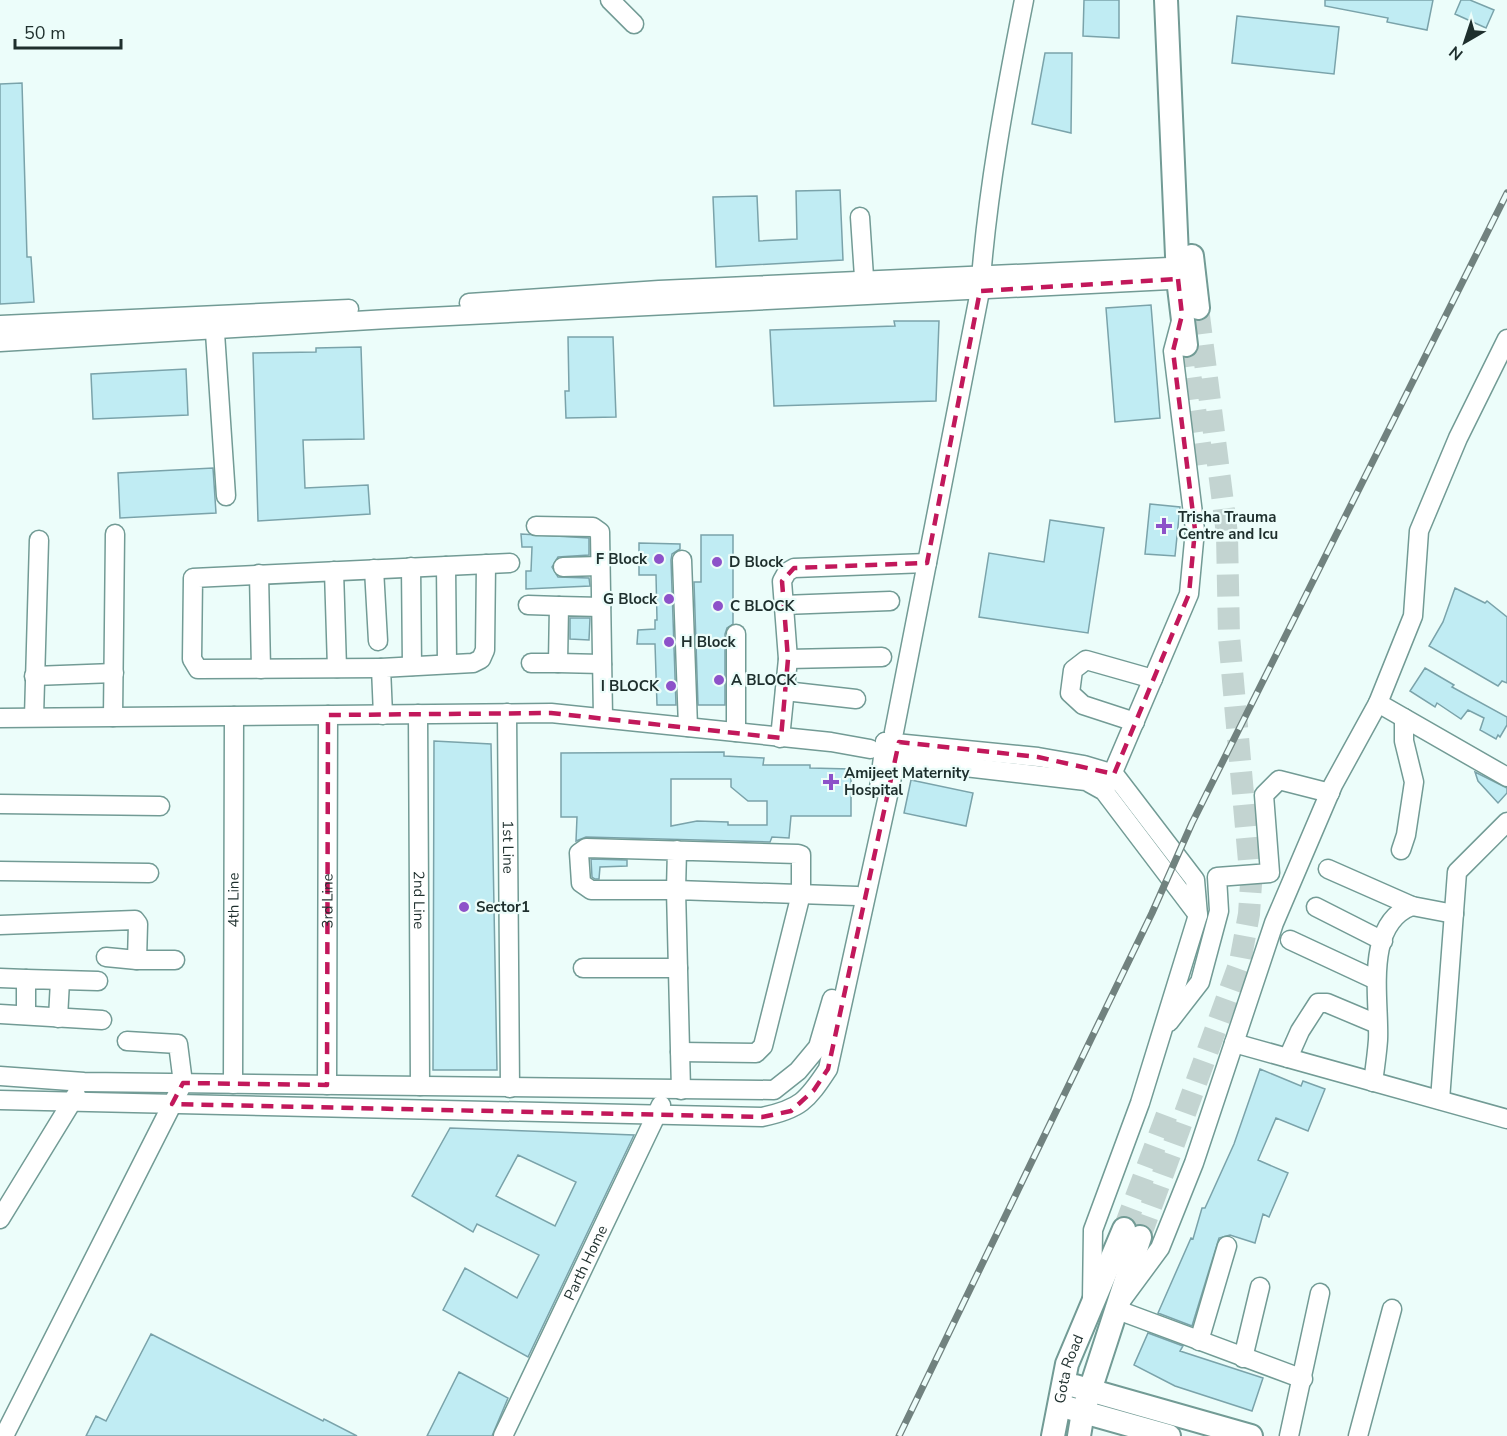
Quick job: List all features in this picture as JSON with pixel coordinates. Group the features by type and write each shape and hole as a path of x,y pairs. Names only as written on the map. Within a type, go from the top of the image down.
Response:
{"main road":[{"path":"1166,0 1185,273 1190,311 1186,345"},
{"path":"1179,0 1185,273"},
{"name":"Gota Road","path":"1053,1436 1062,1383 1092,1304 1132,1233 1115,1309 1083,1412 1079,1436"},
{"path":"1062,1383 1251,1436"},
{"path":"1057,1406 1168,1436"}],"street":[{"path":"0,1076 84,1082 774,1090 798,1071 818,1047 857,896 927,563 980,283 1001,118 1024,0"},
{"path":"612,1 634,24"},
{"path":"860,217 865,289"},
{"path":"0,342 214,323 1185,273"},
{"path":"1104,791 1114,774 1189,594 1195,530 1173,351 1190,311"},
{"path":"0,326 214,323"},
{"path":"214,323 226,496"},
{"path":"1303,1379 1115,1309 1160,1248 1194,1163 1274,923 1329,793 1378,703 1413,616 1419,531 1458,438 1507,339"},
{"path":"536,526 597,529 600,532 603,718"},
{"path":"113,717 115,534"},
{"path":"34,717 39,540"},
{"path":"682,560 688,727"},
{"path":"486,564 485,650 481,659 473,663 337,669 198,669 192,659 193,578 334,570 510,563"},
{"path":"780,738 788,659 782,581 787,572 794,568 927,563"},
{"path":"446,566 447,664"},
{"path":"563,567 600,566"},
{"path":"411,567 412,666"},
{"path":"374,569 378,641"},
{"path":"334,570 337,669"},
{"path":"259,574 261,669"},
{"path":"783,605 890,601"},
{"path":"528,605 601,607"},
{"path":"558,663 559,606"},
{"path":"736,634 736,732"},
{"path":"788,659 882,657"},
{"path":"1135,722 1077,702 1070,693 1073,670 1086,660 1153,679"},
{"path":"531,663 602,664"},
{"path":"381,668 383,714"},
{"path":"34,676 114,673"},
{"path":"785,692 856,699"},
{"path":"1378,703 1507,777"},
{"name":"1st Line","path":"507,713 510,1088"},
{"path":"0,718 551,713 780,738 1038,757 1084,765 1114,774 1195,880 1197,915 1140,1103 1093,1230 1092,1304"},
{"name":"2nd Line","path":"418,714 420,1086"},
{"name":"3rd Line","path":"327,1085 328,715"},
{"name":"4th Line","path":"233,1084 234,716"},
{"path":"1401,850 1406,835 1414,782 1404,741 1404,718"},
{"path":"888,747 1086,781 1104,791 1197,915"},
{"path":"0,1100 762,1117 791,1111 814,1090 828,1069 888,747"},
{"path":"1161,1032 1200,982 1219,911 1217,877 1270,873 1264,795 1279,780 1329,793"},
{"path":"0,804 160,806"},
{"path":"1440,1100 1457,872 1507,822"},
{"path":"680,1052 760,1051 801,894 801,855 586,848 579,853 581,883 585,888 676,890 801,894 857,896"},
{"path":"674,1090 680,1052 677,850"},
{"path":"1328,869 1412,906 1454,914"},
{"path":"0,871 149,873"},
{"path":"1373,1082 1378,1039 1376,980 1378,954 1396,916 1412,906"},
{"path":"1316,908 1383,941"},
{"path":"0,924 135,920 138,924 137,960"},
{"path":"1290,940 1376,980"},
{"path":"106,957 175,960"},
{"path":"583,968 678,968"},
{"path":"0,978 98,981"},
{"path":"26,1015 27,978"},
{"path":"58,1018 60,981"},
{"path":"1288,1058 1300,1031 1318,1003 1327,1004 1377,1024"},
{"path":"0,1014 102,1020"},
{"path":"4,1436 183,1083 178,1044 127,1041"},
{"path":"1234,1043 1507,1119"},
{"path":"0,1219 84,1082"},
{"name":"Parth Home","path":"503,1436 656,1114 674,1090"},
{"path":"1199,1341 1227,1246"},
{"path":"1243,1358 1260,1287"},
{"path":"1289,1436 1320,1293"},
{"path":"1358,1436 1392,1309"}],"highlighted area":[{"path":"1178,279 1182,315 1173,351 1195,530 1189,594 1114,774 1038,757 899,742 828,1069 814,1090 791,1111 762,1117 172,1104 183,1083 327,1085 328,715 551,713 781,738 788,659 782,581 794,568 927,563 980,291"}],"building":[{"path":"1084,0 1119,0 1119,38 1083,36"},
{"path":"1325,0 1433,0 1427,30 1387,22 1388,18 1325,6"},
{"path":"1461,0 1470,0 1494,10 1486,28 1455,14"},
{"path":"1237,16 1339,27 1334,74 1232,63"},
{"path":"1045,53 1072,53 1071,133 1032,124"},
{"path":"22,83 27,257 31,257 34,302 0,304 0,84"},
{"path":"840,190 843,260 716,267 713,197 757,196 759,241 797,239 796,191"},
{"path":"1151,305 1160,418 1115,422 1106,308"},
{"path":"894,321 939,321 936,401 774,406 770,330 895,326"},
{"path":"568,337 613,337 616,417 566,418 565,391 569,391"},
{"path":"361,347 364,439 303,440 305,488 368,485 370,514 258,521 253,353 316,352 316,348"},
{"path":"186,369 188,415 93,419 91,374"},
{"path":"213,468 216,513 120,518 118,473"},
{"path":"1150,504 1180,507 1175,556 1145,554"},
{"path":"1050,520 1104,528 1088,633 979,617 989,553 1044,562"},
{"path":"521,534 589,538 589,555 558,557 552,567 558,577 589,578 590,586 526,589 526,571 531,571 532,547 522,547"},
{"path":"701,535 733,535 733,624 727,628 725,634 725,705 698,705 694,582 701,582"},
{"path":"639,543 680,544 680,549 672,554 671,560 676,705 657,705 655,644 637,644 638,630 655,629 655,620 657,620 656,575 639,575"},
{"path":"1455,588 1485,603 1487,601 1507,617 1507,683 1502,681 1498,686 1429,646 1443,622"},
{"path":"570,618 590,618 589,640 570,639"},
{"path":"1425,668 1454,685 1452,687 1507,717 1507,725 1500,737 1498,735 1496,739 1480,730 1484,718 1468,710 1461,719 1437,703 1435,707 1410,691"},
{"name":"Sector1","path":"434,741 491,744 497,1070 433,1070"},
{"path":"724,752 724,756 764,758 763,765 810,765 810,768 851,769 851,816 791,816 789,838 772,837 770,842 586,837 576,841 577,817 561,817 561,753","holes":["671,779 731,779 731,787 748,801 767,801 767,825 728,825 728,822 697,821 671,826"]},
{"path":"1475,772 1507,788 1507,793 1498,803 1478,781"},
{"path":"911,780 973,793 966,826 904,813"},
{"path":"591,859 627,860 627,866 600,867 599,879 595,879 592,877"},
{"path":"1260,1069 1301,1086 1303,1081 1325,1089 1308,1131 1276,1118 1258,1160 1288,1173 1269,1217 1263,1214 1255,1243 1230,1235 1219,1238 1192,1326 1158,1313 1191,1238 1193,1239 1202,1208 1205,1208 1234,1144"},
{"path":"450,1128 634,1135 528,1357 443,1310 465,1268 517,1298 539,1255 477,1224 473,1232 412,1196","holes":["518,1155 576,1182 555,1226 496,1196"]},
{"path":"1148,1333 1183,1346 1180,1351 1263,1378 1252,1411 1175,1386 1134,1365"},
{"path":"151,1334 357,1436 86,1436 96,1416 106,1421"},
{"path":"459,1372 508,1398 492,1436 427,1436"}],"tunnel":[{"path":"1140,1237 1240,962 1249,914 1251,884 1229,636 1227,534 1198,308"},
{"path":"1186,345 1203,465"},
{"path":"1124,1229 1169,1109"}],"railway":[{"path":"899,1436 1152,913 1192,823 1507,193"}],"place":[{"name":"Trisha Trauma Centre and Icu","path":"1164,526"},
{"name":"F Block","path":"659,559"},
{"name":"D Block","path":"717,562"},
{"name":"G Block","path":"669,599"},
{"name":"C BLOCK","path":"718,606"},
{"name":"H Block","path":"669,642"},
{"name":"A BLOCK","path":"719,680"},
{"name":"I BLOCK","path":"671,686"},
{"name":"Amijeet Maternity Hospital","path":"831,782"},
{"name":"Sector1","path":"464,907"}]}
